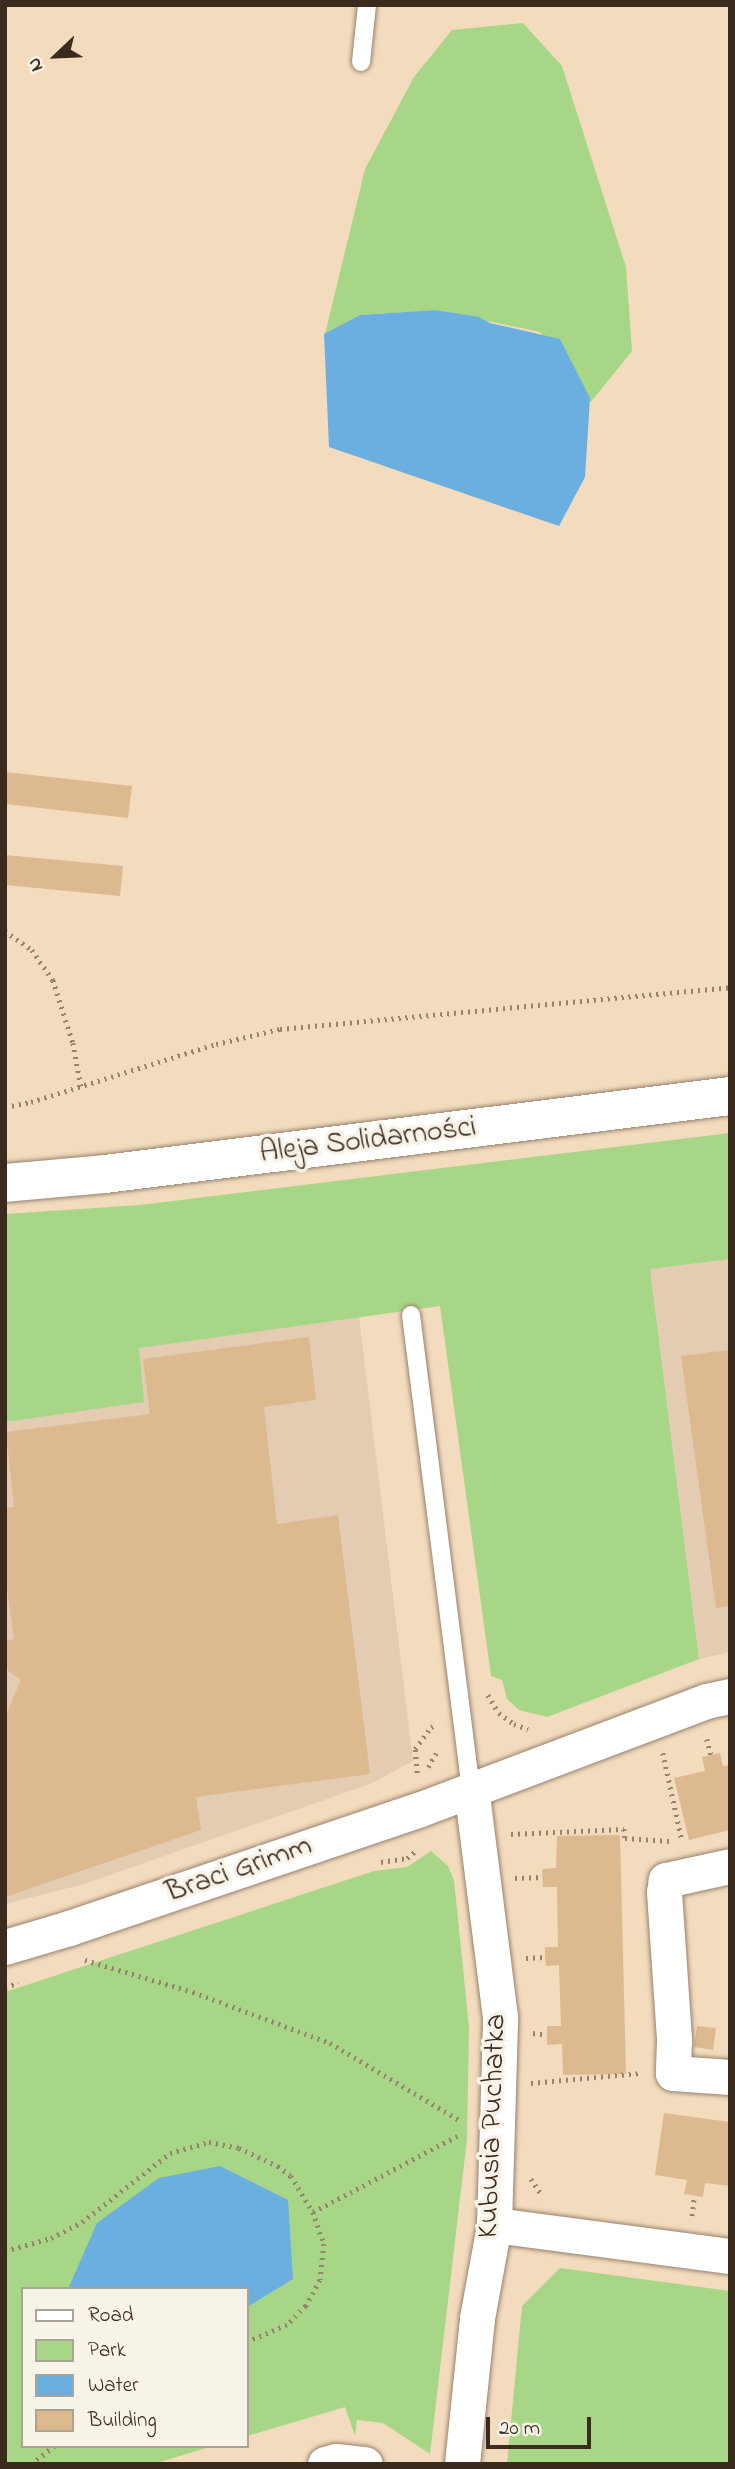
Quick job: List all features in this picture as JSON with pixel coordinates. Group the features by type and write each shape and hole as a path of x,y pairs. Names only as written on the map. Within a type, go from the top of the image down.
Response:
{"main road":[{"name":"Aleja Solidarności","path":"5,1183 105,1174 730,1096"}],"street":[{"name":"Braci Grimm","path":"5,1947 82,1924 471,1789 706,1701 730,1696"},
{"name":"Kubusia Puchatka","path":"462,2464 477,2318 494,2225 500,2017 471,1789"},
{"path":"730,1866 666,1880 664,1892 674,2040 673,2073 730,2077"},
{"path":"494,2225 730,2256"},
{"path":"325,2464 336,2460 365,2464"}],"lane":[{"path":"361,62 367,5"},
{"path":"411,1315 471,1789"}],"path":[{"path":"5,931 32,950 53,980 73,1043 81,1086"},
{"path":"5,1107 216,1044 280,1029 730,987"},
{"path":"486,1685 489,1697 499,1713"},
{"path":"438,1714 440,1727"},
{"path":"417,1768 415,1749 431,1727"},
{"path":"417,1779 439,1748 440,1738"},
{"path":"507,1834 624,1829 625,1838 682,1842 660,1743"},
{"path":"508,1845 510,1821"},
{"path":"510,1867 512,1889"},
{"path":"511,1878 543,1877"},
{"path":"81,1956 86,1961 193,1992 330,2043 473,2128"},
{"path":"518,1958 545,1957"},
{"path":"523,2084 614,2074 673,2073"},
{"path":"313,2212 460,2134"},
{"path":"5,2251 51,2238 82,2221 104,2207 158,2161 193,2144 239,2147 278,2165 290,2176 313,2212 324,2244 322,2271 313,2294 287,2325 248,2342"},
{"path":"527,2172 544,2199"},
{"path":"691,2224 694,2196"},
{"path":"31,2464 51,2448"}],"shaded area":[{"path":"730,1259 730,1652 699,1659 650,1269"},
{"path":"356,1292 413,1761 370,1784 84,1884 5,1904 5,1344"}],"green space":[{"path":"523,23 562,66 626,267 632,351 590,403 540,332 435,310 360,315 325,334 365,169 414,77 452,30"},
{"path":"730,1133 730,1259 650,1269 699,1659 547,1717 519,1710 507,1699 502,1680 491,1676 440,1306 139,1348 144,1402 5,1422 5,1214 140,1205"},
{"path":"431,1851 448,1866 454,1880 469,2027 467,2139 430,2454 383,2423 357,2420 355,2436 345,2407 248,2436 248,2287 21,2287 21,2448 206,2448 153,2464 5,2464 5,1992 374,1871 407,1867"},
{"path":"560,2268 730,2291 730,2464 507,2464 522,2306"}],"water":[{"path":"435,310 479,317 490,323 560,339 590,398 585,477 559,526 329,447 324,334 360,315"},
{"path":"220,2166 288,2200 293,2279 248,2306 248,2287 69,2287 97,2223 159,2178"}],"building":[{"path":"5,772 132,786 128,818 5,804"},
{"path":"5,855 123,866 120,896 5,885"},
{"path":"309,1337 316,1400 264,1407 277,1524 338,1515 370,1774 196,1797 201,1830 5,1897 5,1717 21,1680 8,1671 5,1654 5,1641 14,1639 5,1574 5,1508 14,1507 6,1432 150,1414 143,1359"},
{"path":"730,1350 730,1606 716,1608 681,1356"},
{"path":"720,1753 723,1766 730,1765 730,1830 689,1840 674,1778 705,1771 702,1757"},
{"path":"620,1835 626,2074 563,2075 562,2044 547,2045 547,2026 561,2026 559,1965 546,1966 545,1957 545,1947 558,1947 557,1887 543,1887 542,1869 556,1868 557,1836"},
{"path":"697,2026 716,2028 713,2050 694,2047"},
{"path":"664,2113 730,2122 730,2186 705,2183 703,2197 684,2194 687,2180 655,2175"}]}
